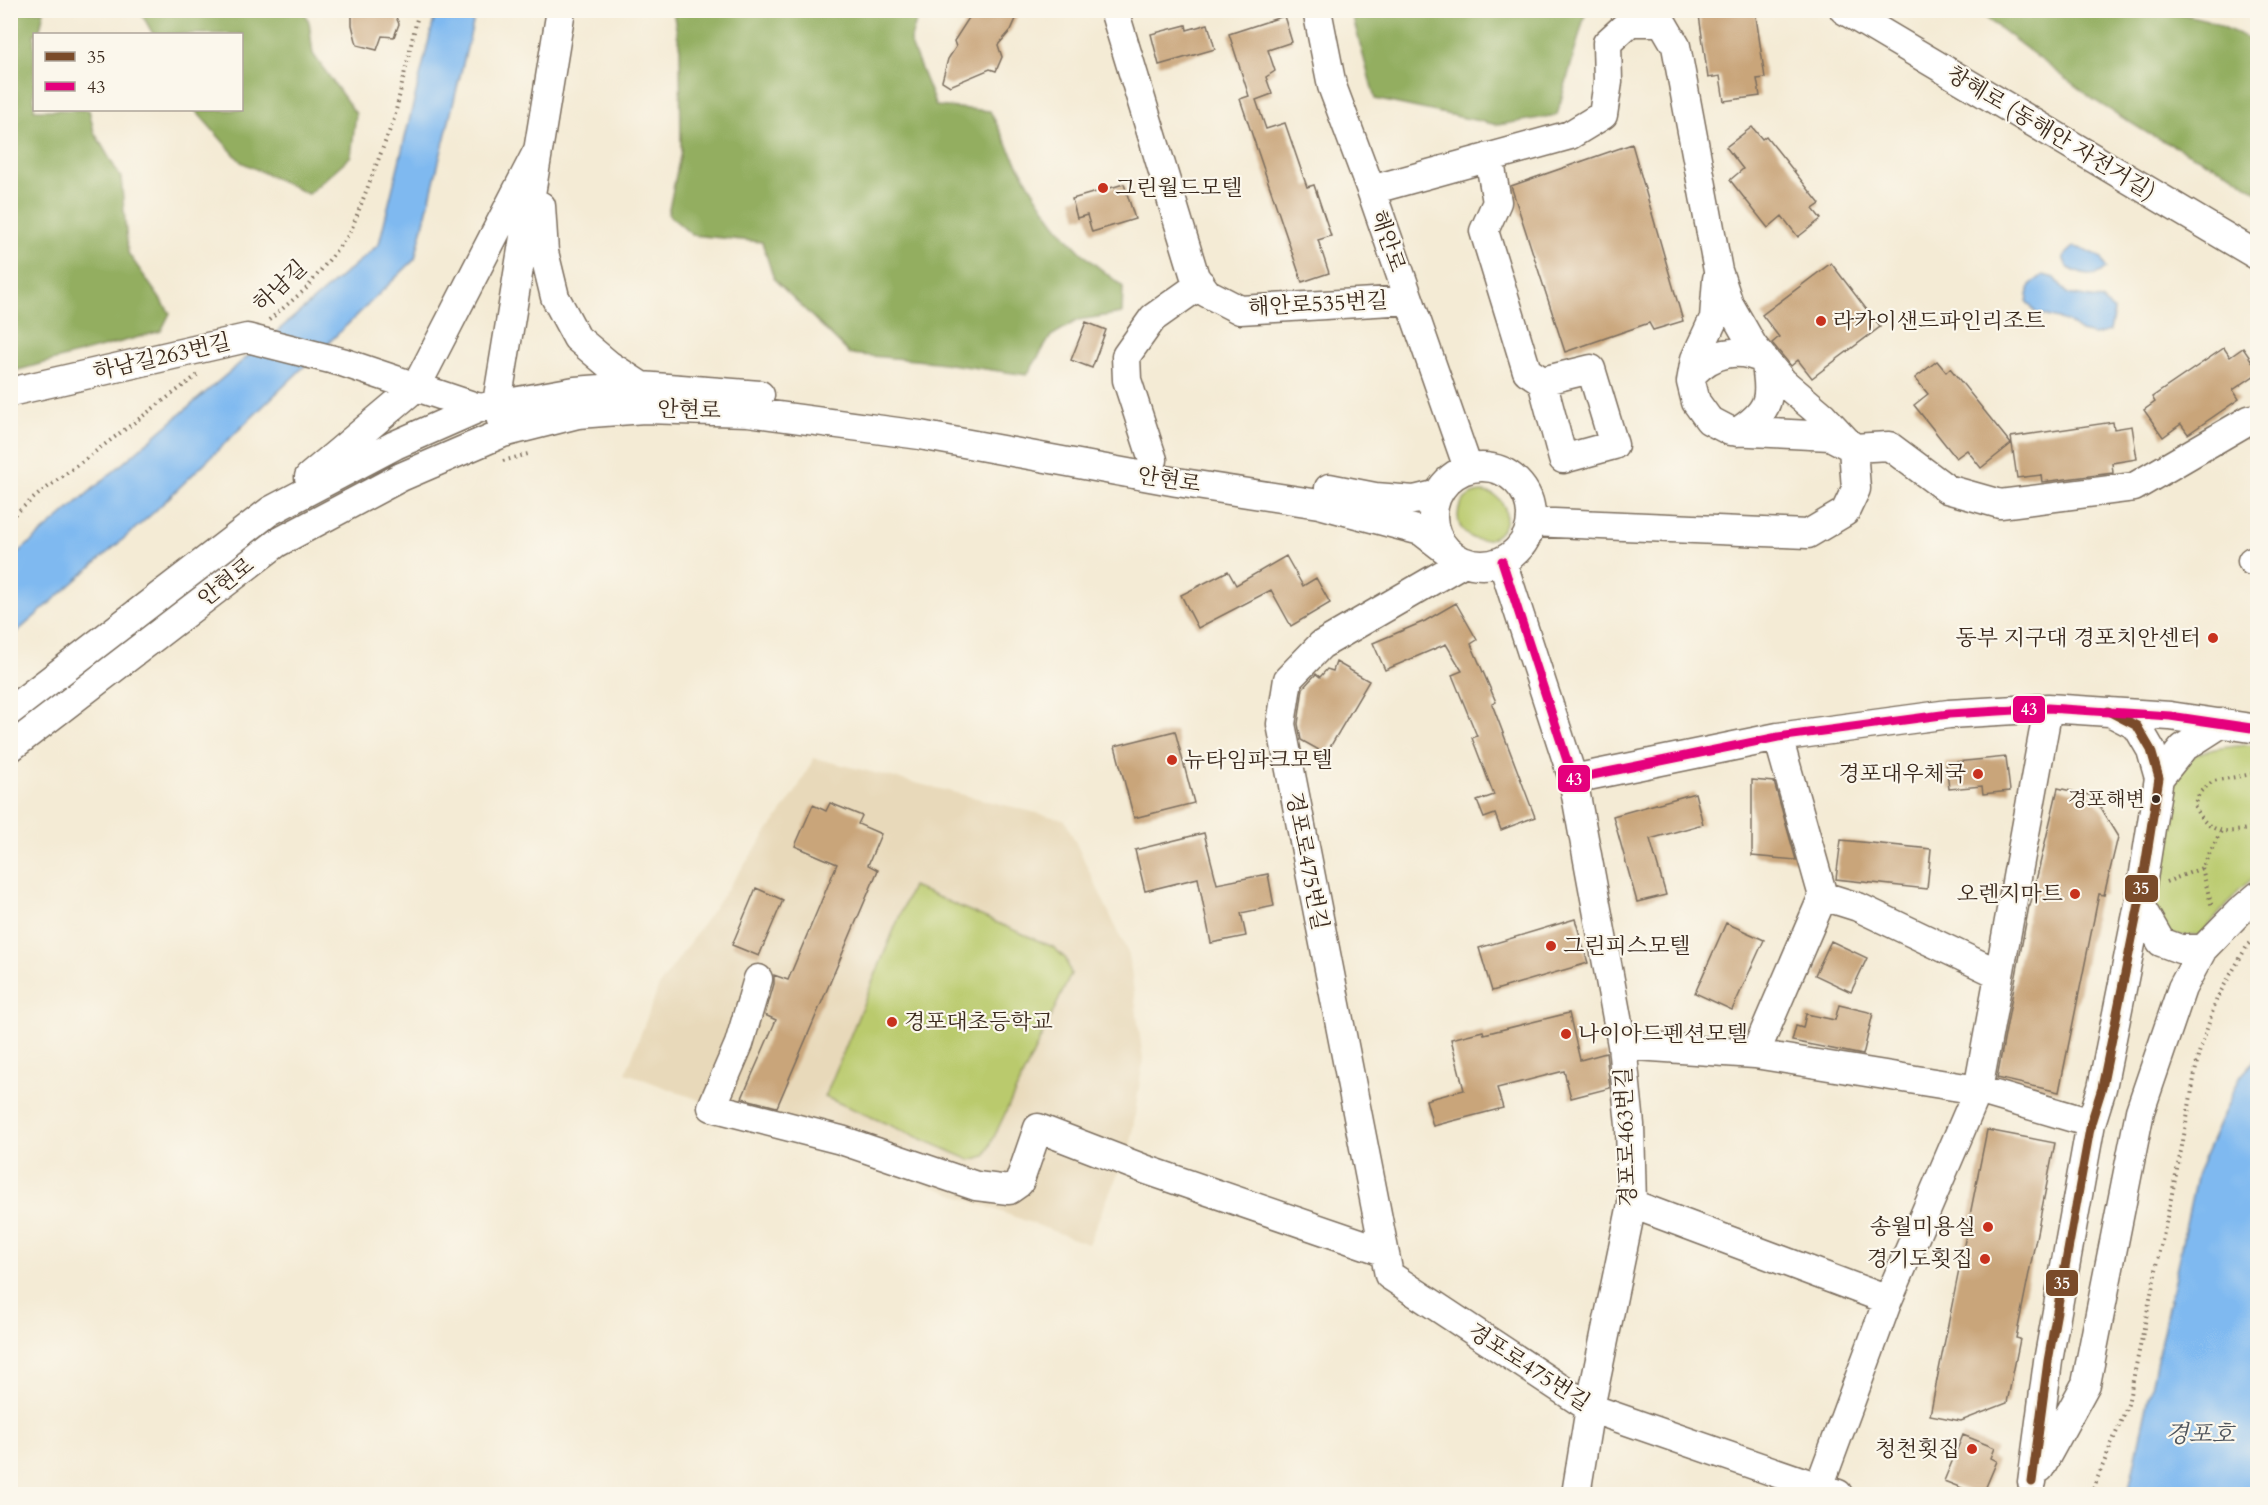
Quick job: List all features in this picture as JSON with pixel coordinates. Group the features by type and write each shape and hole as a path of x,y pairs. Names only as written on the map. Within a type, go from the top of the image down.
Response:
{"street":[{"path":"503,433 488,406 538,150 561,10"},
{"name":"해안로535번길","path":"1114,10 1195,277 1207,293 1240,310 1408,300"},
{"name":"해안로","path":"1317,10 1332,86 1371,190 1468,468"},
{"name":"창혜로 (동해안 자전거길)","path":"1844,10 2258,256"},
{"path":"1371,190 1570,135 1603,116 1608,82 1606,43 1630,22 1662,22 1676,46 1718,271 1729,304 1753,346 1764,360 1783,382 1823,416 1853,448 1856,489 1845,512 1808,534 1531,522"},
{"path":"538,150 544,252 555,297 578,338 609,365 641,386"},
{"path":"264,516 416,387 538,150"},
{"path":"1489,157 1497,202 1484,231 1527,371 1542,381"},
{"path":"1718,271 1714,318 1695,359 1692,382 1696,402 1709,420 1730,431 1830,436 1853,448 1889,446 1947,489 2000,504 2134,487 2249,420 2258,418"},
{"path":"1153,460 1127,380 1126,356 1153,318 1201,284"},
{"name":"하남길263번길","path":"10,392 253,340 342,362 416,387 488,406"},
{"path":"1693,373 1703,363 1716,356 1733,353 1752,354 1764,360"},
{"path":"1737,432 1756,420 1766,404 1769,383 1764,360"},
{"name":"안현로","path":"10,711 264,516 395,446 488,406 575,391 641,386 745,393 935,422 1375,497 1414,500 1438,494"},
{"name":"안현로","path":"10,748 277,543 401,477 503,433 578,414 644,409 748,412 920,435 1155,478 1319,504 1421,531 1455,557"},
{"path":"1485,467 1501,470 1525,491 1530,506 1531,522 1526,538 1516,552 1490,565 1476,565 1455,557 1438,539 1433,524 1433,509 1438,494 1445,483 1468,468 1485,467"},
{"name":"경포로475번길","path":"1455,557 1321,645 1288,679 1281,724 1389,1275 1590,1408 1829,1491"},
{"path":"1502,561 1573,779 1778,737 1948,714 2048,708 2170,716 2258,729"},
{"path":"1829,1491 1888,1300 1978,1090 2048,708"},
{"path":"2030,1488 2048,1360 2091,1124 2102,1088 2148,894 2159,778 2151,750 2138,726 2108,711"},
{"path":"2159,778 2183,748 2222,723"},
{"path":"1755,1054 1823,896 1778,737"},
{"name":"경포로463번길","path":"1573,779 1622,1045 1630,1125 1632,1204 1590,1408 1576,1494"},
{"path":"2148,894 2161,942 2180,949 2204,949"},
{"path":"1823,896 1858,907 2000,974"},
{"path":"2030,1488 2086,1384 2140,1111 2182,988 2204,949 2239,912 2258,896"},
{"path":"758,979 739,1044 712,1107 841,1140 976,1186 1009,1190 1019,1183 1038,1128 1147,1170 1383,1251"},
{"path":"1622,1045 1755,1054 1978,1090 2091,1124"},
{"path":"1632,1204 1888,1300"}],"path":[{"name":"하남길","path":"253,340 307,288 350,233 394,119 419,10"},
{"path":"10,518 200,373"},
{"path":"497,463 530,453"},
{"path":"2258,766 2257,773 2213,781 2200,792 2194,805 2206,825 2221,831 2246,830 2258,826"},
{"path":"2148,894 2202,868 2221,831"},
{"path":"2202,868 2213,914"},
{"path":"2091,1494 2128,1404 2183,1142 2198,1056 2217,999 2247,946 2258,937"}],"shaded area":[{"name":"경포대초등학교","path":"814,758 1065,820 1129,955 1143,1059 1131,1143 1088,1244 626,1073 659,986 795,793"}],"green space":[{"path":"1351,10 1586,11 1557,115 1498,125 1375,99"},
{"path":"10,11 44,11 39,33 33,33 33,111 89,111 94,132 121,178 128,253 170,313 161,331 11,372"},
{"path":"140,11 304,11 309,22 313,54 356,114 351,156 308,194 241,162 196,111 243,111 243,33 152,33"},
{"path":"673,11 919,11 910,42 936,106 990,111 1030,185 1053,220 1080,251 1123,287 1122,313 1078,320 1051,336 1027,375 936,362 850,354 774,279 762,242 692,235 668,214 681,151 680,49"},
{"path":"1977,11 2169,11 2207,20 2257,42 2257,192 2230,173 2149,134 2094,100"},
{"path":"1482,492 1499,499 1506,516 1499,533 1482,540 1465,533 1458,516 1465,499"},
{"path":"2245,745 2257,746 2257,875 2240,889 2201,935 2181,936 2169,933 2164,930 2149,908 2166,808 2177,772 2190,757 2213,749"},
{"path":"912,886 1053,947 1066,959 1071,974 985,1156 970,1160 825,1097"}],"water":[{"path":"436,11 476,11 415,259 153,513 11,637 11,559 379,244"},
{"path":"2074,247 2102,258 2106,269 2096,274 2086,275 2067,267 2063,257"},
{"path":"2043,275 2055,278 2068,294 2102,300 2114,311 2110,331 2094,335 2081,332 2066,321 2036,313 2027,302 2030,285"},
{"name":"경포호","path":"2257,1057 2257,1494 2128,1494 2197,1173 2241,1075"}],"building":[{"path":"352,10 393,10 399,24 394,37 382,36 377,50 357,45 352,25"},
{"path":"974,10 1020,10 1011,30 998,45 1002,57 996,71 990,69 950,86 942,81 948,59 956,47 954,41"},
{"path":"1712,10 1755,10 1765,78 1757,79 1760,96 1724,101 1720,76 1708,78 1699,15 1713,13"},
{"path":"1284,16 1292,42 1268,50 1275,71 1266,77 1272,94 1256,100 1266,129 1285,123 1307,187 1314,185 1331,236 1318,240 1329,273 1302,282 1240,99 1249,96 1229,34"},
{"path":"1208,24 1215,49 1159,65 1151,34 1186,25 1187,30"},
{"path":"1752,127 1762,139 1766,136 1820,204 1813,209 1821,219 1798,237 1782,216 1768,228 1730,180 1743,169 1726,147"},
{"path":"1632,144 1683,321 1653,330 1649,323 1565,352 1511,186"},
{"path":"1124,184 1135,219 1092,232 1087,215 1077,218 1072,199"},
{"name":"라카이샌드파인리조트","path":"1831,263 1880,327 1812,378 1798,360 1791,366 1772,343 1779,337 1762,315"},
{"path":"1086,322 1106,330 1092,368 1071,360"},
{"path":"2224,348 2230,357 2243,348 2258,373 2233,390 2239,399 2188,434 2181,424 2163,437 2144,410 2155,402 2152,397"},
{"path":"1937,361 1946,372 1950,368 2011,444 1981,468 1967,450 1956,458 1914,405 1928,394 1915,378"},
{"path":"2113,422 2114,429 2132,426 2137,459 2112,463 2113,473 2042,482 2041,475 2017,478 2011,437"},
{"path":"1286,556 1303,586 1316,578 1330,603 1291,626 1271,590 1198,628 1181,595 1228,571 1236,585"},
{"path":"1456,603 1477,640 1471,644 1496,702 1492,704 1535,817 1501,830 1495,814 1484,818 1477,801 1494,795 1472,738 1477,736 1452,675 1462,671 1446,644 1385,670 1373,643 1425,621"},
{"path":"1336,662 1369,681 1326,754 1301,740 1298,724 1303,688 1316,674 1320,677 1327,669 1333,671"},
{"path":"1175,731 1194,803 1134,818 1115,746"},
{"name":"경포대우체국","path":"2006,757 2010,791 1983,794 1982,786 1949,789 1946,763"},
{"path":"1752,780 1774,782 1796,860 1752,856"},
{"path":"2058,788 2093,796 2118,837 2104,895 2099,894 2059,1092 1997,1078 2029,906"},
{"path":"1695,793 1703,824 1650,839 1666,895 1637,902 1613,816"},
{"path":"830,803 862,816 858,824 881,834 868,865 878,870 777,1107 742,1098 776,1020 765,1015 774,984 774,975 788,980 837,864 795,846 813,805 826,811"},
{"path":"1204,833 1217,884 1268,874 1274,906 1241,913 1246,936 1211,943 1198,878 1145,891 1135,850"},
{"path":"1841,840 1931,849 1927,889 1836,879"},
{"path":"756,888 783,900 759,956 732,945"},
{"path":"1575,919 1588,963 1492,991 1479,948"},
{"path":"1726,923 1764,940 1732,1010 1695,993"},
{"path":"1831,941 1867,958 1851,992 1815,975"},
{"path":"1839,1005 1873,1013 1863,1055 1792,1041 1796,1026 1803,1028 1806,1014 1835,1020"},
{"path":"1569,1013 1580,1060 1606,1053 1610,1088 1571,1098 1564,1071 1497,1088 1503,1108 1433,1126 1426,1100 1464,1090 1451,1039 1483,1031 1484,1034"},
{"path":"1987,1130 2055,1143 2016,1338 2020,1339 2007,1403 1961,1421 1930,1415"},
{"path":"1963,1435 1995,1448 1991,1458 1997,1461 1983,1494 1977,1494 1944,1481"}],"transit line":[{"name":"43","path":"1502,561 1573,779 1778,737 1949,714 2048,708 2170,716 2258,729"},
{"name":"35","path":"2032,1482 2048,1361 2091,1123 2102,1088 2139,904 2159,778 2151,750 2137,726 2108,711"}],"place":[{"name":"그린월드모텔","path":"1103,188"},
{"name":"라카이샌드파인리조트","path":"1821,321"},
{"name":"동부 지구대 경포치안센터","path":"2213,638"},
{"name":"뉴타임파크모텔","path":"1172,760"},
{"name":"경포대우체국","path":"1978,774"},
{"name":"경포해변","path":"2156,799"},
{"name":"오렌지마트","path":"2075,894"},
{"name":"그린피스모텔","path":"1551,946"},
{"name":"경포대초등학교","path":"892,1022"},
{"name":"나이아드펜션모텔","path":"1566,1034"},
{"name":"송월미용실","path":"1988,1227"},
{"name":"경기도횟집","path":"1985,1259"},
{"name":"청천횟집","path":"1972,1449"}]}
